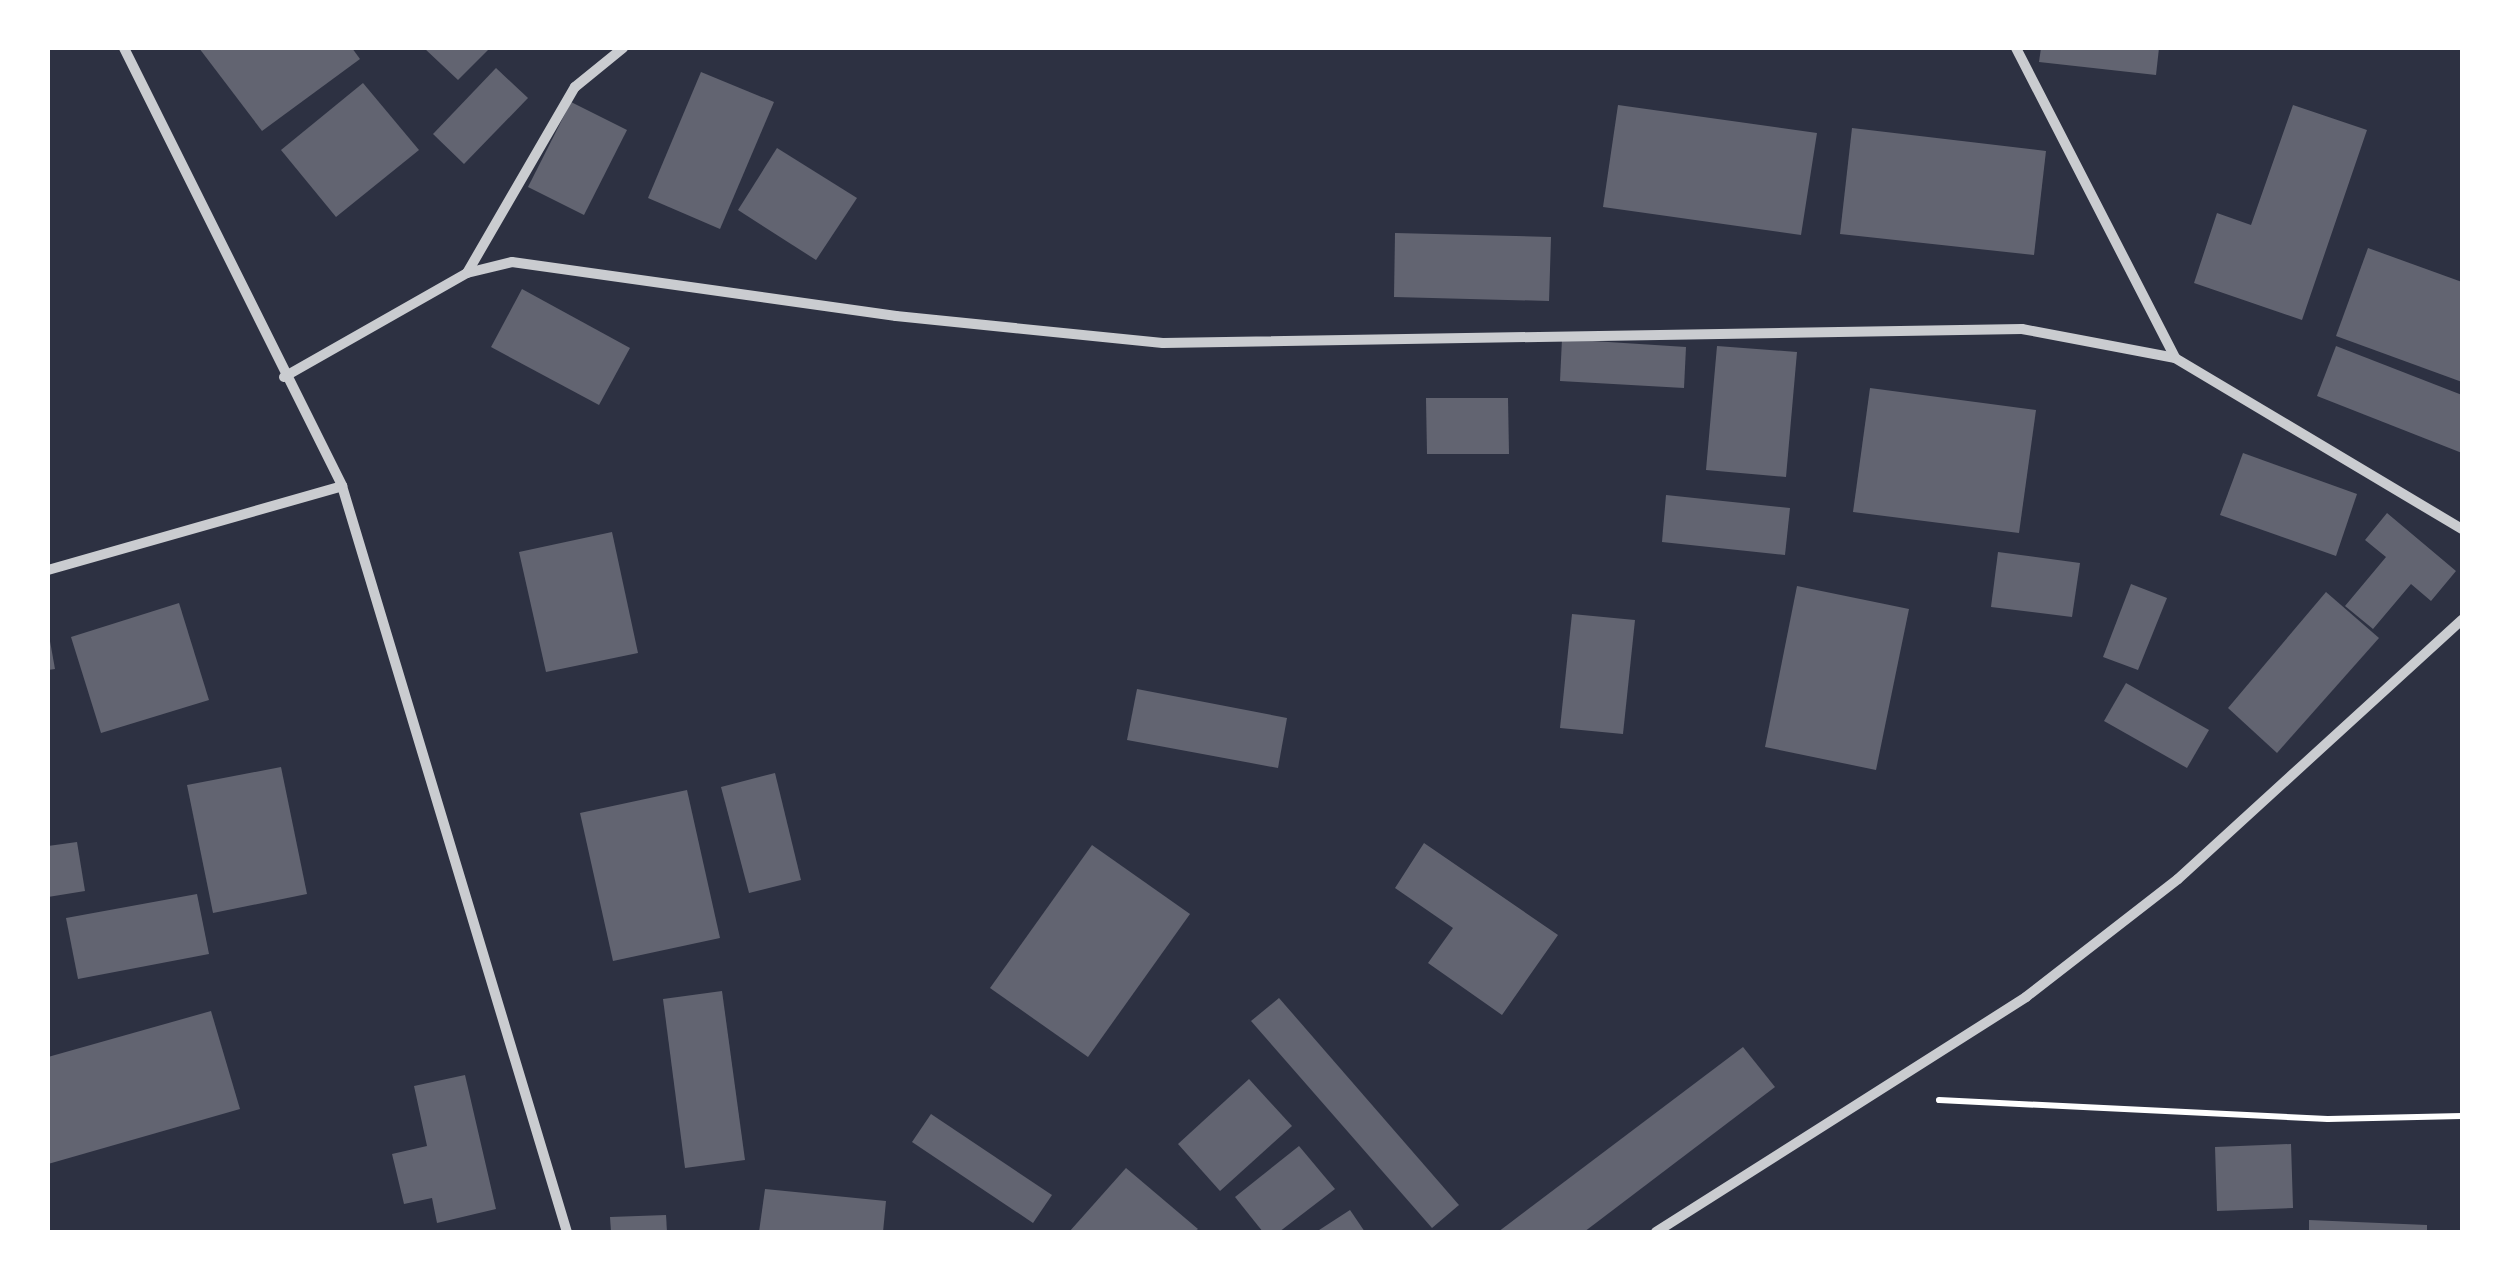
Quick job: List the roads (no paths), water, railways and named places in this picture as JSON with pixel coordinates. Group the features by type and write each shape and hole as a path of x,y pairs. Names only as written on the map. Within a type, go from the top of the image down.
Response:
{"street":[{"path":"124,48 284,377 342,486 567,1232"},
{"path":"467,273 575,86 623,48"},
{"path":"2016,48 2175,358"},
{"path":"284,377 467,273 512,262 896,316 1164,343 2022,329 2175,358 2462,529"},
{"path":"48,570 342,486"},
{"path":"1656,1232 2026,997 2178,879 2462,620"}]}
